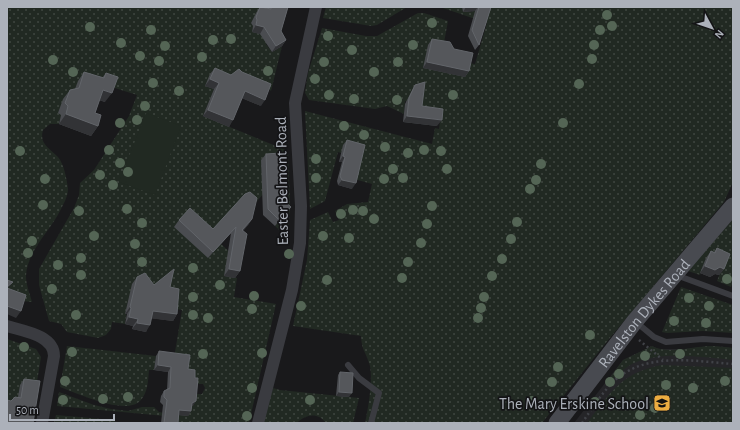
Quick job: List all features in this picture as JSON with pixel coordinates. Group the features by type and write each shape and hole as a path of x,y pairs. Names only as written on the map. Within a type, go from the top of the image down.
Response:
{"street":[{"name":"Easter Belmont Road","path":"258,423 292,290 300,243 301,206 295,103 316,7"},
{"name":"Ravelston Dykes Road","path":"557,423 631,326 733,206"},
{"path":"7,326 45,339 53,349 54,356 42,423"}],"lane":[{"path":"674,274 733,296"},
{"path":"631,326 666,342 703,339 733,341"},
{"path":"348,364 360,378 379,393 371,423"}],"path":[{"path":"631,326 664,360"},
{"path":"582,423 611,384 622,375 647,363 664,360 733,364"}],"shaded area":[{"path":"7,7 271,7 255,16 251,23 253,26 252,32 277,37 266,44 272,52 282,46 271,91 268,88 205,86 214,89 203,116 288,151 290,205 288,238 275,226 286,213 264,193 221,244 232,254 224,276 237,278 234,297 276,304 249,423 175,423 176,417 57,406 59,392 94,405 111,409 128,411 142,407 154,407 159,412 164,413 196,394 202,394 205,388 203,384 197,384 174,358 182,310 128,301 125,324 112,322 111,329 106,335 98,338 67,332 61,324 49,321 39,285 39,269 74,208 79,195 80,183 94,170 129,116 137,95 99,83 74,91 61,115 59,124 50,124 43,130 42,139 48,148 58,157 64,168 68,185 67,194 65,202 57,217 35,249 27,267 27,286 32,302 22,301 7,289"},
{"path":"326,7 407,7 377,25 371,26 323,18"},
{"path":"440,7 462,7 463,12 472,12 472,7 733,7 733,182 724,202 609,339 542,423 365,423 371,376 368,359 361,341 361,336 293,326 307,260 310,220 328,212 333,222 339,220 335,211 347,204 368,202 372,184 354,179 341,153 338,152 325,201 310,209 305,111 432,144 435,128 439,129 440,121 438,121 439,115 405,101 404,114 387,106 375,109 309,100 305,93 308,73 322,28 366,36 377,36 418,13 424,13 448,21 443,48 468,63 475,64 487,23"},
{"path":"146,113 181,126 155,195 119,182"},
{"path":"733,219 733,281 731,287 717,281 723,265 706,258 700,275 688,271"},
{"path":"681,287 733,305 733,333 703,331 662,332"},
{"path":"7,339 36,349 41,357 36,388 16,404 7,407"},
{"path":"67,346 156,356 154,370 149,370 147,387 143,398 133,405 113,405 60,387"},
{"name":"The Mary Erskine School","path":"652,346 659,349 685,349 710,346 733,348 733,423 574,423 623,360"},
{"path":"652,346 666,350 704,346 733,348 733,360 696,356 670,356 646,359 634,363 606,383 623,360"},
{"name":"The Mary Erskine School","path":"662,365 733,368 733,423 587,423 618,385 648,368"},
{"path":"273,388 359,398 353,423 326,423 319,417 308,416 297,423 262,423"},
{"path":"56,415 113,420 117,423 54,423"}],"building":[{"path":"260,7 271,9 271,7 288,7 281,31 286,40 276,46 264,27 256,25 256,17"},
{"path":"479,7 491,7 479,45 472,30"},
{"path":"432,39 450,42 454,49 473,53 469,71 427,62"},
{"path":"215,68 231,75 239,69 242,72 271,84 265,100 245,91 233,120 208,110 219,83 210,79"},
{"path":"84,72 104,78 106,73 118,77 112,93 103,90 95,113 101,115 98,126 66,114 68,106 65,103 70,90 79,88"},
{"path":"425,82 422,106 443,109 442,120 407,116 409,98 415,85"},
{"path":"347,140 365,145 356,183 342,180 340,176 345,157 343,156"},
{"path":"281,153 282,179 279,179 280,197 291,207 279,220 268,209 266,154"},
{"path":"250,192 257,198 252,219 242,230 247,234 240,271 229,269 236,227 213,252 179,220 190,208 213,229 245,194"},
{"path":"717,248 730,254 724,269 720,267 715,270 705,266 711,251 715,253"},
{"path":"174,269 170,287 179,289 177,314 153,311 150,325 137,323 138,319 129,317 137,277 145,273 154,285"},
{"path":"7,280 13,282 7,287"},
{"path":"7,288 26,295 21,311 7,306"},
{"path":"159,351 190,355 188,369 195,370 195,378 198,378 196,401 192,403 191,411 179,410 178,423 164,423 167,400 164,397 164,391 170,388 171,367 158,365"},
{"path":"340,372 353,373 352,393 339,392"},
{"path":"24,379 40,381 33,423 7,423 7,400 11,401 15,397 21,398"}],"place":[{"name":"The Mary Erskine School","path":"662,403"}]}
